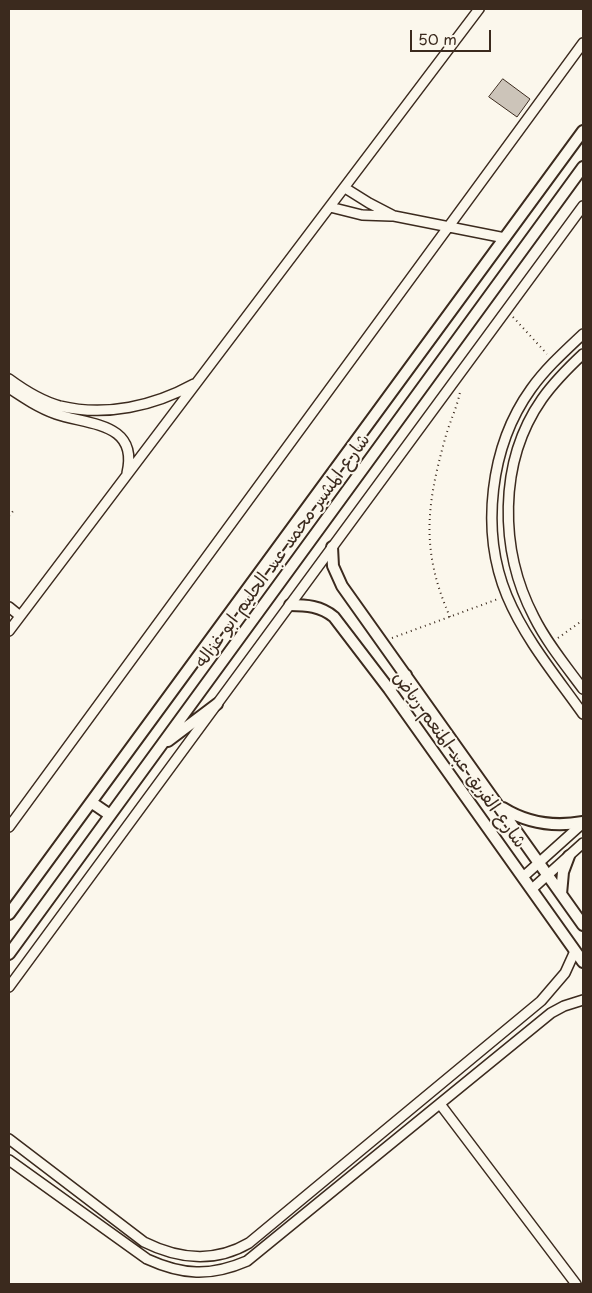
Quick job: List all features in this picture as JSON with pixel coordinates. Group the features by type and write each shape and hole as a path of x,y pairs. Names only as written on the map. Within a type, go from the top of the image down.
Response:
{"street":[{"path":"9,631 479,9"},
{"path":"9,827 583,43"},
{"name":"شارع المشير محمد عبد الحليم ابو غزاله","path":"9,914 583,131"},
{"name":"شارع المشير محمد عبد الحليم ابو غزاله","path":"9,954 583,167"},
{"path":"345,188 394,216"},
{"path":"9,987 583,206"},
{"path":"330,207 362,215 394,216 505,238"},
{"path":"583,334 554,361 530,390 520,407 502,450 493,504 493,532 496,558 507,595 532,641 583,714"},
{"path":"583,354 553,384 533,414 516,454 508,505 512,557 525,597 550,644 583,690"},
{"path":"9,379 31,394 59,406 100,410 128,408 161,400 199,382"},
{"path":"9,388 41,408 69,418 98,424 111,429 121,437 128,449 130,462 126,476"},
{"name":"شارع الفريق عبد المنعم رياض","path":"332,547 333,566 338,580 583,925"},
{"name":"شارع الفريق عبد المنعم رياض","path":"290,605 326,610 334,617 389,689 583,962"},
{"path":"9,607 20,616"},
{"path":"389,689 406,675"},
{"path":"159,747 217,704"},
{"path":"91,802 110,815"},
{"path":"498,806 518,817 540,823 563,824 583,822"},
{"path":"523,877 583,822"},
{"path":"532,889 583,843"},
{"path":"561,894 563,872 569,856"},
{"path":"9,1139 144,1242 173,1254 204,1257 238,1250 249,1243 541,1001 561,978 576,951"},
{"path":"9,1160 147,1260 184,1272 204,1273 233,1267 246,1261 551,1013 564,1006 583,1000"},
{"path":"440,1104 576,1284"},
{"path":"379,1135 388,1146"},
{"path":"204,1257 204,1273"}],"path":[{"path":"507,310 554,361"},
{"path":"450,617 440,595 433,572 428,524 437,468 460,389"},
{"path":"9,516 14,510"},
{"path":"382,642 507,595"},
{"path":"550,644 583,620"}],"building":[{"path":"503,79 530,99 517,117 489,97"}]}
